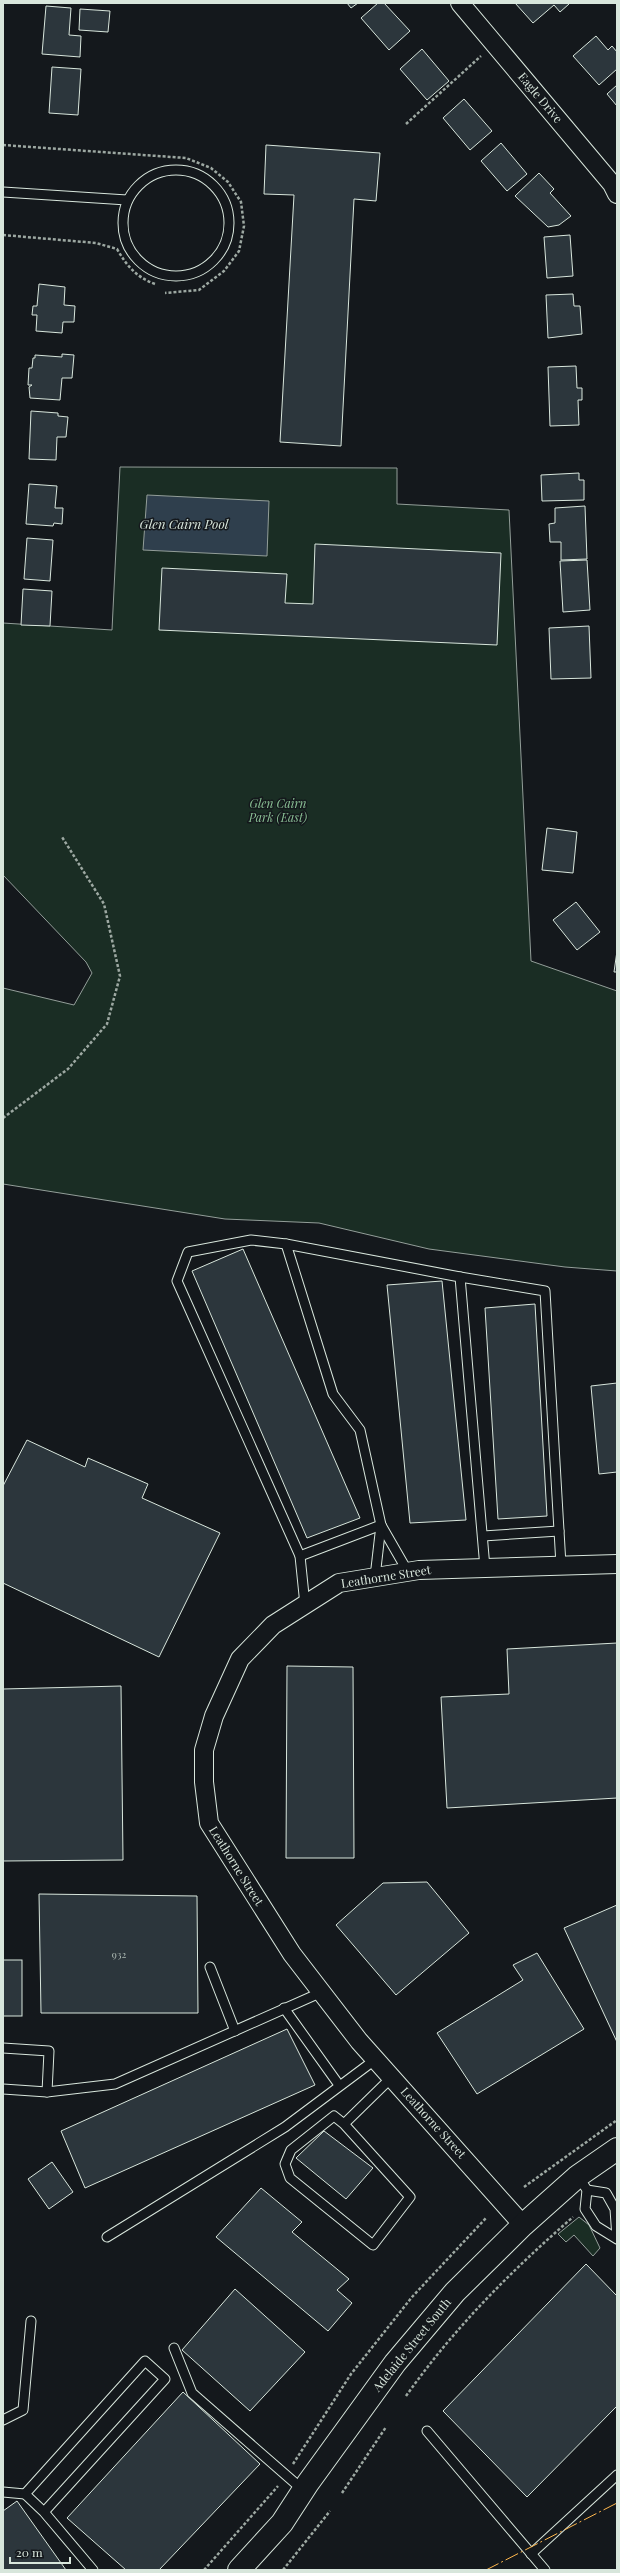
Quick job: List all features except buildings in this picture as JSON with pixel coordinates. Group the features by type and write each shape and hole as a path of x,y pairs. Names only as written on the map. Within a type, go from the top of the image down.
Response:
{"main road":[{"name":"Adelaide Street South","path":"239,2570 282,2523 303,2490 395,2363 455,2292 523,2224 583,2183 617,2149"}],"street":[{"name":"Eagle Drive","path":"460,3 612,184 617,194"},
{"name":"Leathorne Street","path":"523,2224 376,2059 292,1954 209,1823 204,1782 204,1750 214,1716 240,1659 273,1625 339,1583 408,1572 617,1564"}],"lane":[{"path":"176,169 196,172 216,186 225,202 229,226 227,238 219,255 205,268 194,273 165,276 148,269 136,258 125,239 122,221 127,200 138,185 158,172 176,169"},
{"path":"3,192 127,200"},
{"path":"305,1605 300,1556 178,1281 188,1252 251,1240 286,1244 460,1277 545,1291 561,1566"},
{"path":"286,1244 333,1394 360,1430 381,1525 408,1572"},
{"path":"460,1277 485,1568"},
{"path":"300,1556 381,1525"},
{"path":"375,1577 381,1525"},
{"path":"483,1536 559,1531"},
{"path":"210,1967 235,2031"},
{"path":"3,2089 47,2092 115,2084 322,1992"},
{"path":"284,2008 339,2086"},
{"path":"3,2048 49,2051 47,2092"},
{"path":"108,2237 285,2127 376,2059"},
{"path":"344,2124 392,2077"},
{"path":"334,2116 344,2124 410,2198 374,2245 290,2178 285,2164 290,2150 334,2116"},
{"path":"583,2183 606,2193 616,2208 617,2239 596,2226 585,2209 583,2183"},
{"path":"3,2420 23,2410 31,2322"},
{"path":"174,2348 192,2393 303,2490"},
{"path":"25,2494 145,2362 165,2379 44,2512"},
{"path":"427,2431 545,2570"},
{"path":"532,2554 617,2475"},
{"path":"3,2492 25,2494 44,2512 93,2570"}],"path":[{"path":"406,124 495,43"},
{"path":"3,145 186,158 211,168 228,182 241,202 244,226 240,251 224,271 199,290 165,293"},
{"path":"3,235 96,242 117,249 126,265 141,278 155,284"},
{"path":"3,1118 68,1069 107,1024 120,976 104,904 62,837"},
{"path":"524,2187 617,2120"},
{"path":"406,2396 465,2321 516,2267 575,2215"},
{"path":"204,2570 274,2492 355,2368 416,2292 486,2218"},
{"path":"342,2493 386,2427"},
{"path":"283,2570 330,2511"}],"green space":[{"name":"Glen Cairn Park (East)","path":"120,467 397,468 397,504 509,510 531,961 617,991 617,1271 565,1267 429,1249 319,1223 225,1219 3,1184 3,988 74,1005 92,973 86,962 3,875 3,623 112,630"},
{"path":"579,2217 589,2225 600,2248 593,2256 574,2235 566,2242 558,2234"}],"water":[{"name":"Glen Cairn Pool","path":"147,495 269,501 267,556 143,550"}],"power":[{"path":"486,2570 617,2503"}]}
